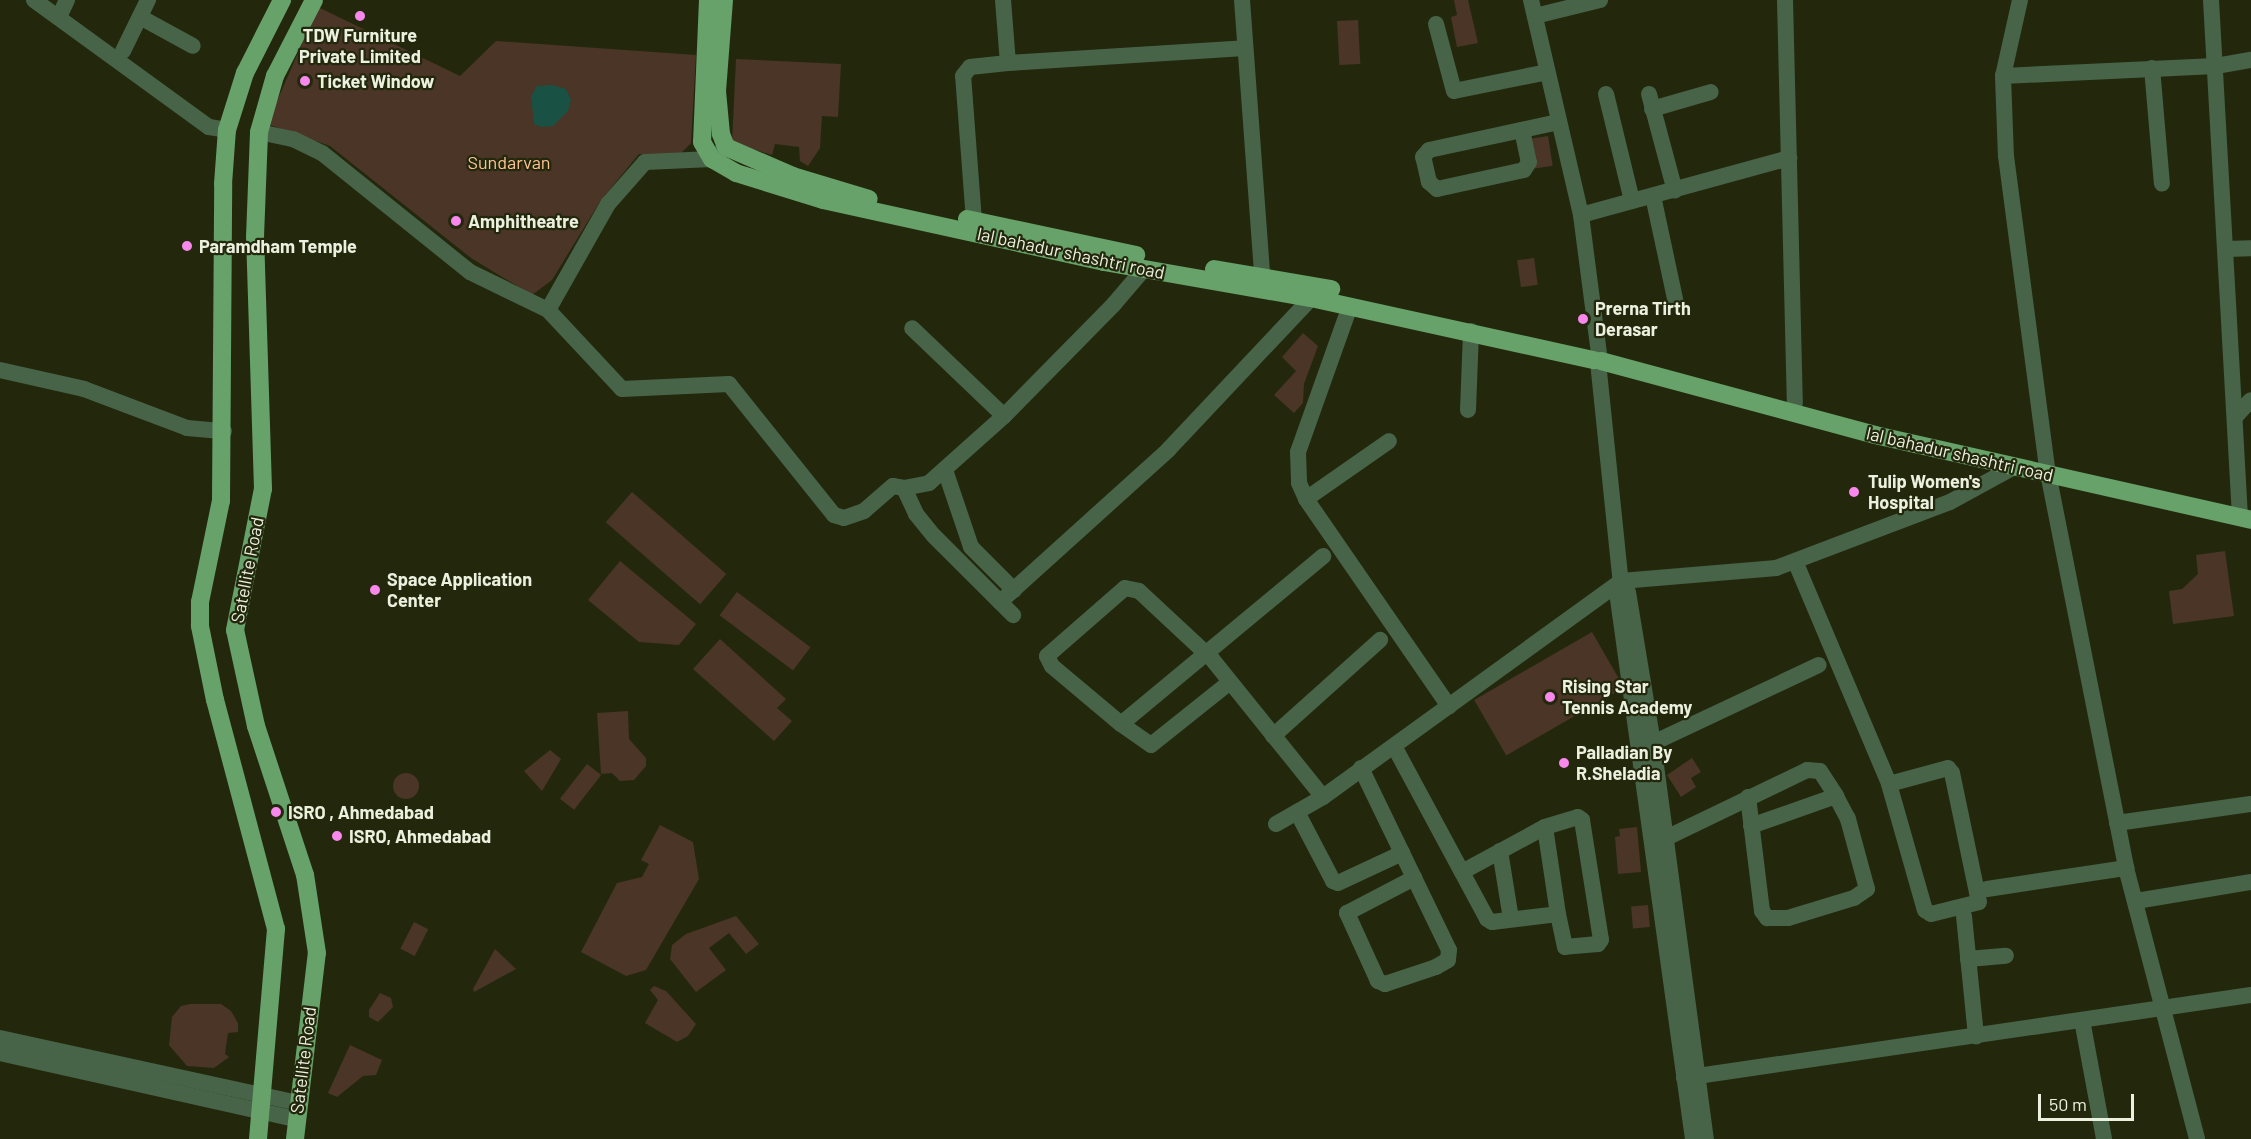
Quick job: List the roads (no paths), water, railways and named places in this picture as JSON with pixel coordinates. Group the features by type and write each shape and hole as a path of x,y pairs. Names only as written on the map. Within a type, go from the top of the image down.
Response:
{"main road":[{"name":"Satellite Road","path":"258,1139 277,954 276,928 215,700 200,626 200,602 221,501 224,431 223,184 227,130 245,73 282,0"},
{"name":"Satellite Road","path":"295,1139 317,953 305,875 256,726 235,630 262,489 255,237 259,132 275,76 314,0"},
{"path":"708,0 702,142 719,153 872,200 1262,282 1528,334 1598,357 2049,468"},
{"path":"719,153 721,134 717,91 724,0"},
{"name":"lal bahadur shashtri road","path":"719,153 736,173 823,200 1144,269 1262,282 1311,298 1598,357 2012,468 2049,468 2246,511"}],"street":[{"path":"34,0 209,127 227,130"},
{"path":"59,17 67,0"},
{"path":"123,51 148,0"},
{"path":"1003,0 1008,63"},
{"path":"1242,0 1262,282"},
{"path":"1600,0 1533,8 1581,215 1621,583 1617,592 1691,1077 1706,1139"},
{"path":"1785,0 1795,404"},
{"path":"2020,0 2003,76 2007,156 2049,468 2126,868 2197,1139"},
{"path":"2211,0 2235,417 2244,446 2246,511"},
{"path":"140,17 193,46"},
{"path":"1436,24 1454,91 1547,72"},
{"path":"974,221 963,76 970,67 1245,48"},
{"path":"2003,76 2216,66 2251,60"},
{"path":"2152,68 2162,184"},
{"path":"1675,191 1650,101 1711,92"},
{"path":"1606,94 1632,201"},
{"path":"1522,130 1529,162 1524,170 1437,189 1429,182 1424,157 1429,150 1558,122"},
{"path":"259,132 294,139 322,153 470,272 548,310 622,389 729,384 834,514 844,518 864,511 893,486 904,488 929,483 945,470 1004,416 1106,313 1144,269"},
{"path":"548,310 608,204 645,162 719,153"},
{"path":"1581,215 1789,158"},
{"path":"1653,196 1676,303"},
{"path":"2226,249 2251,248"},
{"path":"1000,602 1168,450 1311,298"},
{"path":"1350,306 1298,452 1297,468 1306,500 1449,706"},
{"path":"912,328 1004,416"},
{"path":"1467,410 1472,332"},
{"path":"0,370 84,389 187,428 224,431"},
{"path":"2235,417 2251,400"},
{"path":"1306,500 1389,441"},
{"path":"1276,824 1323,797 1621,583 1776,568 1950,502 2012,468"},
{"path":"945,470 970,547 1014,590"},
{"path":"904,488 916,514 934,536 1013,615"},
{"path":"1120,724 1323,556"},
{"path":"1795,561 1889,784 1925,910 1931,915 1978,902 1952,773 1948,768 1889,784"},
{"path":"1621,583 1628,591 1666,838 1691,1077 1693,1139"},
{"path":"1230,682 1156,745 1120,724 1052,666 1047,659 1049,653 1125,588 1132,588 1204,654 1230,682 1323,797"},
{"path":"1273,736 1380,640"},
{"path":"1653,743 1819,665"},
{"path":"1394,746 1487,919 1558,914"},
{"path":"1361,768 1449,950 1448,960 1385,984 1378,981 1347,913 1414,878"},
{"path":"1666,838 1748,797 1813,769 1825,777 1848,819 1867,879 1867,889 1854,898 1788,918 1767,918 1762,911 1748,797"},
{"path":"1751,826 1836,796"},
{"path":"2117,823 2251,804"},
{"path":"1297,812 1333,881 1338,884 1402,853"},
{"path":"1462,872 1545,827 1582,820 1600,940 1598,944 1565,947 1545,827"},
{"path":"1500,851 1511,919"},
{"path":"1987,889 2126,868"},
{"path":"2136,901 2251,882"},
{"path":"1964,916 1976,1036"},
{"path":"1968,959 2006,956"},
{"path":"1691,1077 2251,995"},
{"path":"2082,1020 2104,1139"},
{"path":"0,1038 260,1104"},
{"path":"0,1053 297,1111"}],"water":[{"path":"552,85 566,89 571,100 568,111 553,126 541,127 534,124 531,96 537,86"}],"place":[{"name":"TDW Furniture Private Limited","path":"360,16"},
{"name":"Ticket Window","path":"305,81"},
{"name":"Amphitheatre","path":"456,221"},
{"name":"Paramdham Temple","path":"187,246"},
{"name":"Prerna Tirth Derasar","path":"1583,319"},
{"name":"Tulip Women's Hospital","path":"1854,492"},
{"name":"Space Application Center","path":"375,590"},
{"name":"Rising Star Tennis Academy","path":"1550,697"},
{"name":"Palladian By R.Sheladia","path":"1564,763"},
{"name":"ISRO , Ahmedabad","path":"276,812"},
{"name":"ISRO, Ahmedabad","path":"337,836"}],"park label":[{"name":"Sundarvan","path":"509,162"}]}
